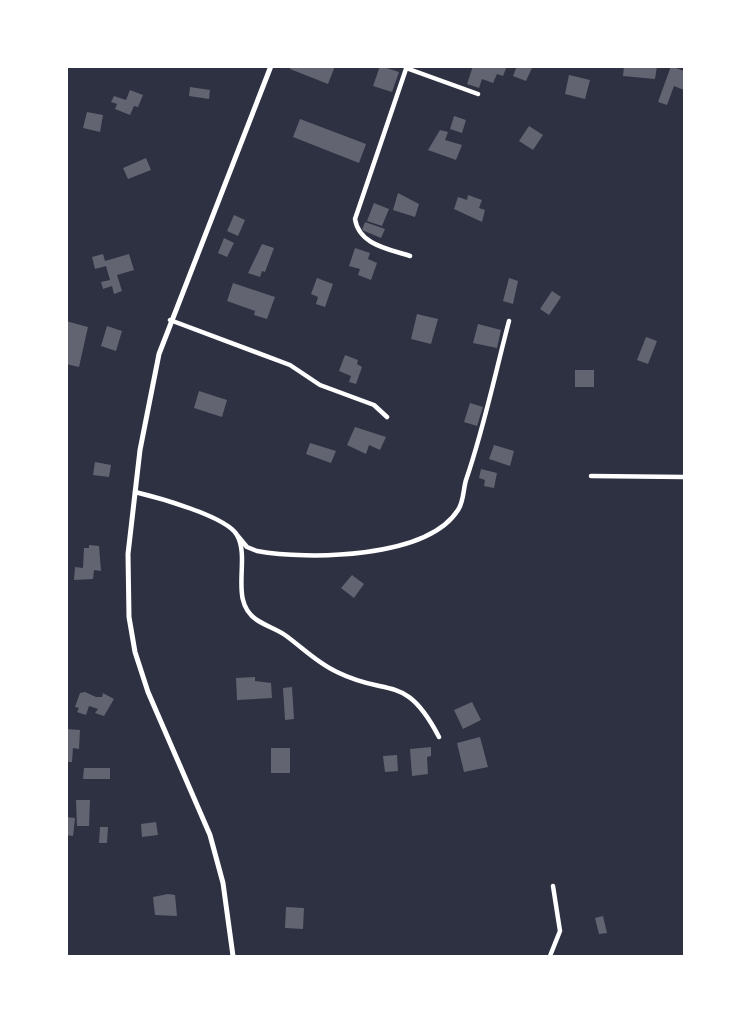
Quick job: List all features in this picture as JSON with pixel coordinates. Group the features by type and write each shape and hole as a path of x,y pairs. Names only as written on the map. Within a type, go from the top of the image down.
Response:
{"street":[{"path":"233,957 223,883 213,845 145,686 133,643 129,617 128,554 134,492 154,376 170,320 271,66"},
{"path":"410,256 366,239 358,229 355,219 406,67 478,94"},
{"path":"170,320 290,365 320,385 372,404 387,417"},
{"path":"134,492 190,508 237,535 247,547 257,551 333,555 403,543 430,533 450,519 461,505 482,434 509,321"},
{"path":"591,476 684,477"},
{"path":"237,535 242,594 251,615 334,671 394,689 411,698 425,711 439,737"},
{"path":"550,957 560,928 552,886"}],"building":[{"path":"291,66 335,66 328,84 290,69"},
{"path":"380,66 399,72 392,92 373,86"},
{"path":"473,66 507,66 503,76 497,74 493,83 482,79 479,88 467,84"},
{"path":"517,66 532,68 526,81 513,76"},
{"path":"624,66 657,66 655,79 623,76"},
{"path":"671,66 684,71 684,90 674,86 667,105 658,102"},
{"path":"569,75 590,80 585,99 565,94"},
{"path":"190,87 210,90 209,99 189,96"},
{"path":"130,90 143,95 138,107 134,106 130,115 115,109 117,104 111,102 114,96 126,100"},
{"path":"87,112 103,115 100,132 83,128"},
{"path":"454,116 466,120 462,133 450,129"},
{"path":"300,119 366,144 359,163 293,137"},
{"path":"529,126 543,135 533,150 519,141"},
{"path":"440,130 448,132 445,140 462,145 456,160 428,150"},
{"path":"146,158 151,170 128,179 123,168"},
{"path":"398,193 419,204 415,217 393,210"},
{"path":"468,195 482,200 479,208 485,210 482,222 454,209 458,197 467,200"},
{"path":"374,203 389,209 382,226 367,221"},
{"path":"234,215 245,220 238,236 227,231"},
{"path":"365,222 385,229 381,238 362,230"},
{"path":"224,238 234,243 227,257 218,253"},
{"path":"262,244 274,248 265,272 262,271 260,277 248,273"},
{"path":"355,248 370,253 368,259 377,263 371,280 358,275 360,269 349,266"},
{"path":"103,254 105,261 129,254 134,270 117,275 122,291 114,294 112,286 103,289 101,282 110,280 106,266 95,269 92,257"},
{"path":"317,278 333,284 325,307 316,304 318,297 311,294"},
{"path":"509,278 518,281 513,304 503,301"},
{"path":"233,283 275,297 267,319 254,315 255,311 227,301"},
{"path":"552,291 561,297 549,315 540,309"},
{"path":"417,314 438,319 431,344 411,339"},
{"path":"66,321 88,327 79,367 66,364"},
{"path":"478,324 501,330 497,348 473,343"},
{"path":"107,326 122,331 116,351 101,346"},
{"path":"646,337 657,341 648,364 637,360"},
{"path":"345,355 358,360 357,364 362,367 356,384 349,382 351,376 339,371"},
{"path":"575,370 594,370 594,387 575,387"},
{"path":"199,391 227,400 222,417 194,408"},
{"path":"470,403 483,407 477,426 464,422"},
{"path":"355,427 386,437 380,450 369,445 366,454 347,445"},
{"path":"310,443 336,451 331,463 306,454"},
{"path":"494,445 514,451 510,466 489,459"},
{"path":"95,462 111,465 109,477 93,475"},
{"path":"481,469 497,473 494,488 484,486 485,480 479,478"},
{"path":"89,545 99,546 101,571 94,570 93,579 74,580 75,567 83,568 84,548 89,548"},
{"path":"352,575 364,584 354,598 341,588"},
{"path":"255,677 255,681 271,683 272,698 237,700 236,678"},
{"path":"292,687 294,719 285,720 283,688"},
{"path":"85,692 96,697 102,697 103,693 114,699 104,716 95,713 98,709 89,706 86,715 77,712 79,708 75,707 80,693"},
{"path":"472,702 481,720 463,729 454,710"},
{"path":"66,729 80,730 79,749 73,748 72,762 66,762"},
{"path":"480,737 488,767 464,772 457,743"},
{"path":"431,747 431,756 427,757 428,774 412,776 410,749"},
{"path":"271,748 290,748 290,773 271,773"},
{"path":"397,755 398,771 385,772 383,756"},
{"path":"84,768 110,768 110,779 83,779"},
{"path":"76,800 90,800 89,826 77,826"},
{"path":"66,817 75,818 73,836 66,835"},
{"path":"156,822 158,835 142,837 141,824"},
{"path":"100,827 108,827 107,843 99,843"},
{"path":"175,895 177,916 155,915 153,897"},
{"path":"286,907 304,908 303,929 285,928"},
{"path":"603,916 607,933 599,934 595,918"}]}
